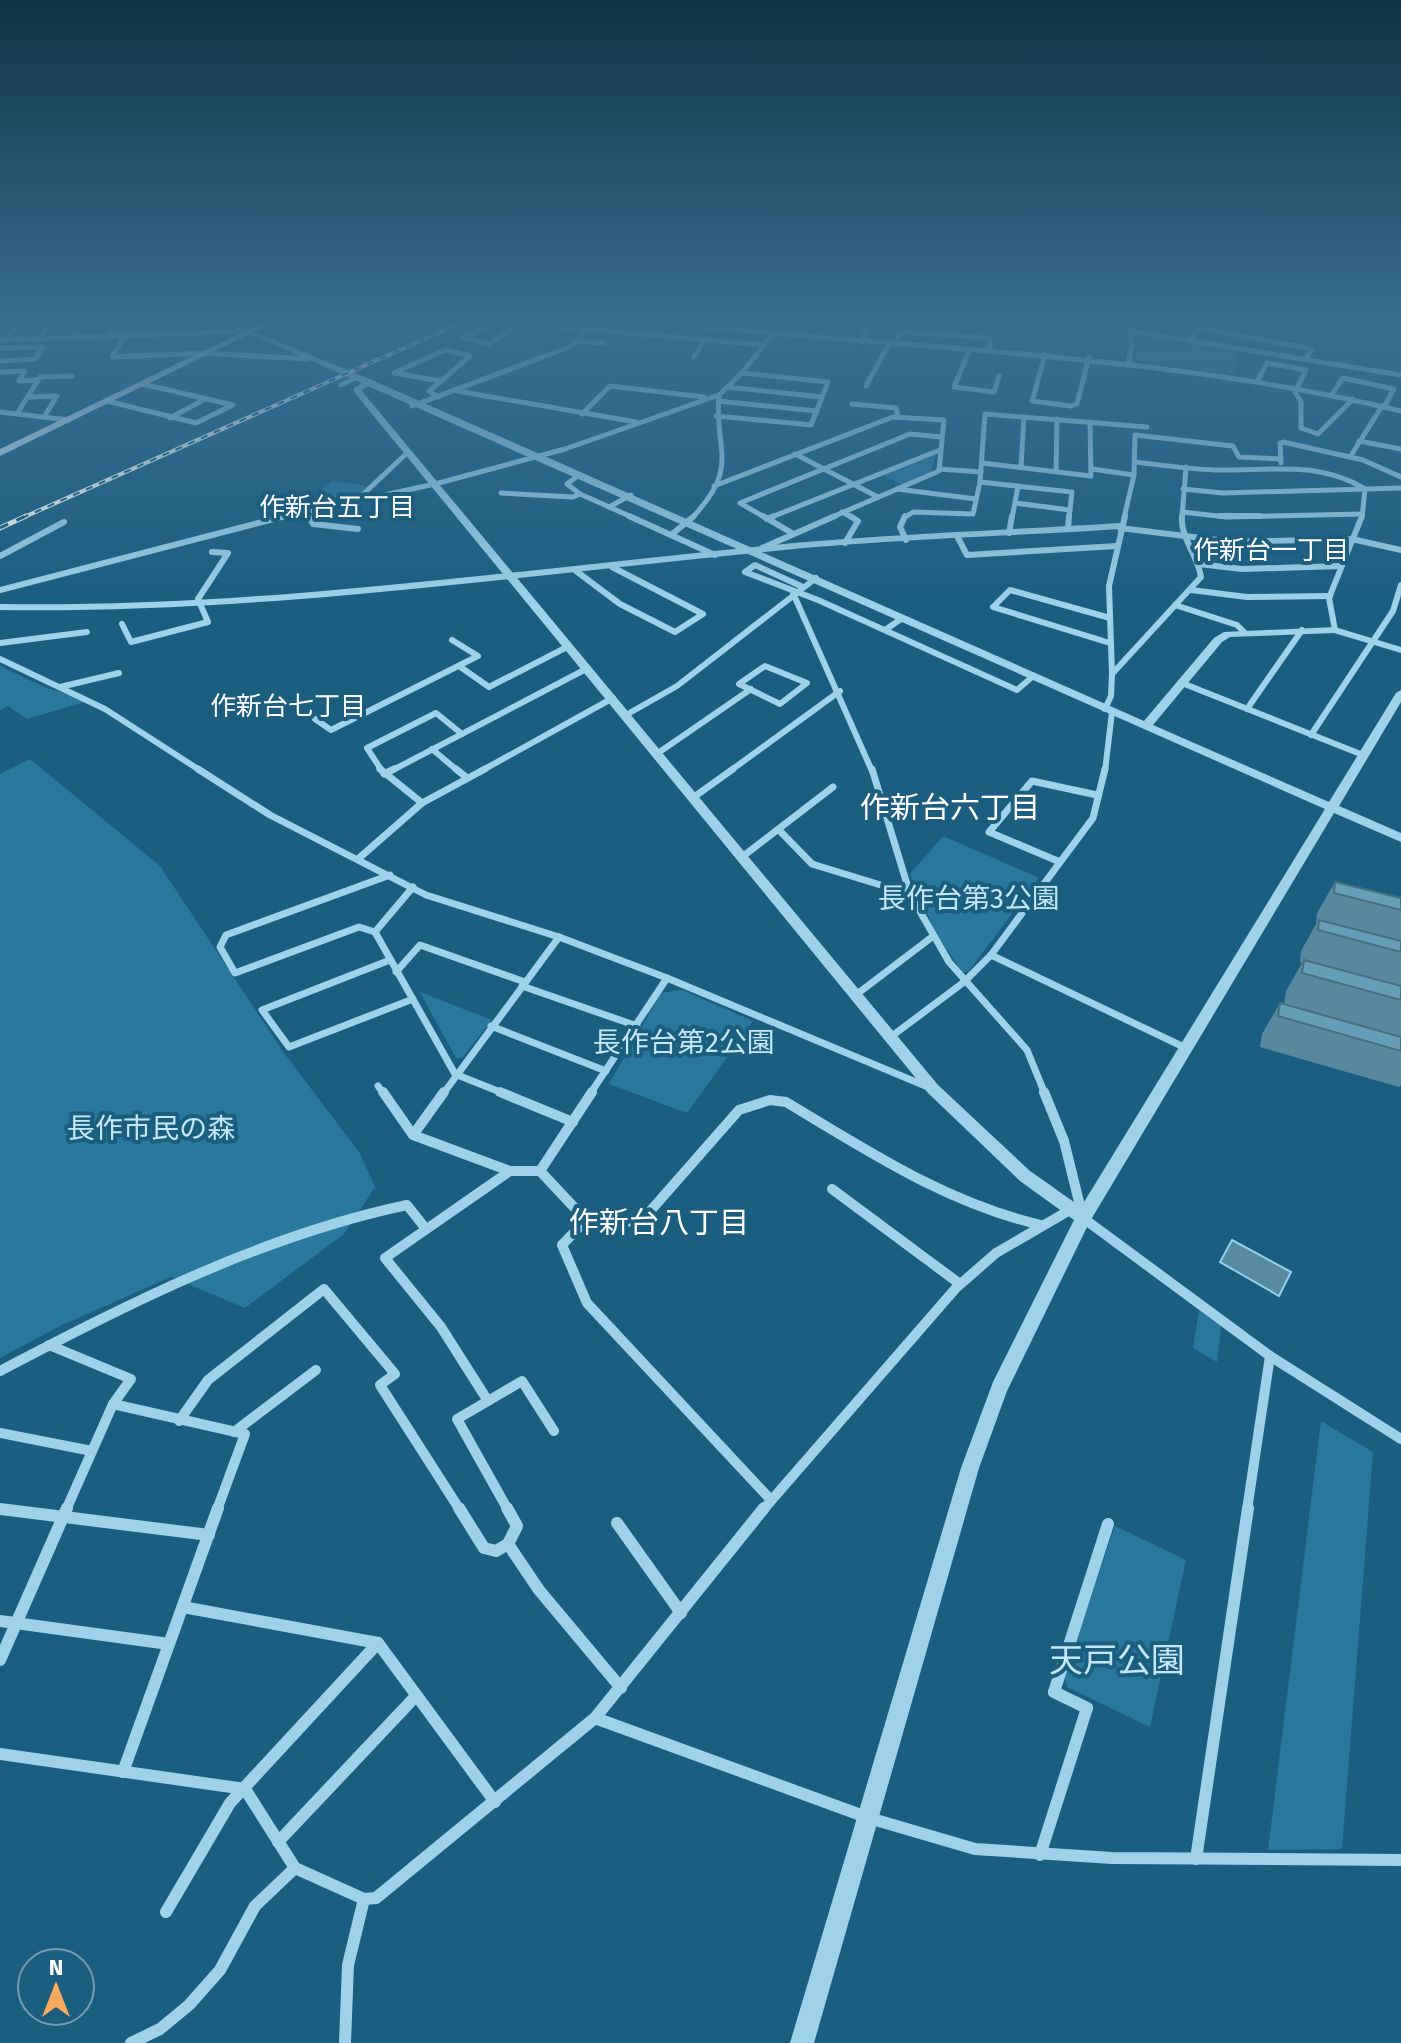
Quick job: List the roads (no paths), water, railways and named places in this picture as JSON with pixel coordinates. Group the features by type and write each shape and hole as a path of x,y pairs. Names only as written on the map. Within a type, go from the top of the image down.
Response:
{"main road":[{"path":"3,450 76,416"}],"street":[{"path":"38,416 69,420"},
{"path":"164,416 196,423 210,416"},
{"path":"379,416 933,1089 986,1142 1076,1214 1270,1356 1400,1437"},
{"path":"444,416 745,551 815,579"},
{"path":"596,416 637,423"},
{"path":"0,590 305,511 435,484 536,457 656,416"},
{"path":"671,535 688,524 714,486 724,452 716,416"},
{"path":"720,416 811,425 815,416"},
{"path":"714,486 897,416"},
{"path":"902,416 944,420 939,469"},
{"path":"906,540 900,527 906,515 913,512 973,514 980,482 985,416"},
{"path":"1015,416 1147,427"},
{"path":"1301,416 1301,428 1318,434 1336,416"},
{"path":"1350,457 1376,416"},
{"path":"1021,467 1024,417"},
{"path":"1056,471 1057,419"},
{"path":"982,463 1091,476 1090,422"},
{"path":"792,533 740,503 910,434 941,437"},
{"path":"892,1036 964,982 991,955 1093,818 1100,779 1104,777 1111,696 1109,586 1134,475 1135,435 1233,446 1239,457 1281,459"},
{"path":"1359,441 1401,449"},
{"path":"1281,468 1280,443 1283,442 1350,457 1401,477"},
{"path":"767,519 930,451 940,450"},
{"path":"358,499 408,452"},
{"path":"795,454 878,497"},
{"path":"536,457 575,478 628,497"},
{"path":"1135,462 1186,467 1281,468 1342,477 1365,489 1368,497 1330,596 1335,630"},
{"path":"1112,674 1201,577 1199,564 1181,526 1186,467"},
{"path":"758,550 939,469 981,472"},
{"path":"1092,469 1134,475"},
{"path":"575,478 567,484 580,494 715,555"},
{"path":"980,482 1072,492 1068,529"},
{"path":"1009,533 1018,486"},
{"path":"1183,489 1223,493 1401,488"},
{"path":"896,489 976,499"},
{"path":"501,493 580,494"},
{"path":"609,507 628,497"},
{"path":"1015,503 1070,510"},
{"path":"305,511 313,524 358,529"},
{"path":"842,512 858,521 845,543"},
{"path":"1182,512 1227,517 1362,514"},
{"path":"0,556 64,522"},
{"path":"688,524 758,550 840,592 1401,838"},
{"path":"0,607 67,608 512,578 745,551 1068,529 1120,527 1234,542 1352,539 1401,550"},
{"path":"957,536 967,555 1117,546"},
{"path":"198,599 228,553 212,552"},
{"path":"1199,564 1242,569 1341,566"},
{"path":"803,587 755,565 745,572 885,630 1017,690 1032,677"},
{"path":"576,571 620,604 675,632 703,614 612,567"},
{"path":"626,715 694,676 793,593 815,579"},
{"path":"1311,735 1393,611 1401,585"},
{"path":"1110,618 1010,590 993,607 1110,643"},
{"path":"1191,590 1247,597 1330,596"},
{"path":"793,593 867,753 910,894 932,937 964,982 1027,1050 1064,1141 1076,1214"},
{"path":"122,624 131,642 208,622 198,599"},
{"path":"1175,605 1237,625 1244,632"},
{"path":"885,630 901,619"},
{"path":"1247,709 1302,630"},
{"path":"1146,726 1218,640 1228,634 1335,630 1401,650"},
{"path":"0,643 87,632"},
{"path":"315,719 331,730 478,656 452,640"},
{"path":"459,666 489,687 569,646"},
{"path":"0,659 105,709 270,815 426,895 559,937 667,978 933,1089"},
{"path":"765,666 807,683 780,704 751,689 739,684 765,666"},
{"path":"384,774 588,668"},
{"path":"59,688 119,673"},
{"path":"1182,683 1363,755"},
{"path":"658,753 751,689"},
{"path":"694,797 840,691"},
{"path":"802,2043 970,1468 999,1388 1076,1214 1188,1049 1401,693"},
{"path":"358,859 422,803 613,698"},
{"path":"422,803 384,774 367,748 436,713 462,734"},
{"path":"432,749 466,777"},
{"path":"1060,862 989,832 1032,781 1097,795"},
{"path":"742,857 833,787"},
{"path":"779,830 812,864 910,894"},
{"path":"390,875 226,935 220,947 235,973 359,927 375,932 455,1074 573,1122"},
{"path":"375,932 413,887"},
{"path":"413,1135 559,937"},
{"path":"857,994 932,937"},
{"path":"396,972 420,945 637,1026"},
{"path":"991,955 1188,1049"},
{"path":"390,960 262,1010 289,1047 413,999"},
{"path":"540,1171 667,978"},
{"path":"491,1026 606,1071"},
{"path":"378,1086 413,1135 510,1171 540,1171 586,1220 617,1225 645,1217 739,1110 770,1100 786,1102 938,1191 1002,1218 1042,1225"},
{"path":"488,1401 441,1327 385,1258 510,1171"},
{"path":"832,1189 960,1284"},
{"path":"0,1371 220,1259 347,1217 407,1205 426,1229"},
{"path":"245,1789 295,1868 364,1899 376,1898 387,1891 595,1718 771,1500 960,1284 996,1253 1042,1225 1076,1214"},
{"path":"586,1220 562,1245 587,1303 771,1500"},
{"path":"179,1421 208,1380 324,1289 395,1374 380,1385 484,1548 496,1551 508,1544 517,1526 457,1419 522,1381 554,1431"},
{"path":"0,1660 113,1404 131,1379 49,1345"},
{"path":"1196,1859 1270,1356"},
{"path":"234,1432 316,1370"},
{"path":"113,1404 245,1434 123,1772"},
{"path":"0,1433 92,1451"},
{"path":"0,1509 209,1535"},
{"path":"617,1523 681,1613"},
{"path":"1040,1855 1087,1708 1054,1692 1108,1524"},
{"path":"508,1544 539,1590 621,1688"},
{"path":"183,1607 378,1643 495,1802"},
{"path":"0,1621 169,1644"},
{"path":"166,1912 230,1803 378,1643"},
{"path":"278,1842 415,1697"},
{"path":"595,1718 869,1818 975,1849 1040,1855 1401,1860"},
{"path":"0,1754 245,1789"},
{"path":"131,2043 160,2029 189,2005 220,1970 255,1906 295,1868"},
{"path":"345,2043 348,1965 364,1899"}],"railway":[{"path":"22,518 251,416"},
{"path":"0,528 26,516"}],"district":[{"name":"作新台五丁目","path":"337,507"},
{"name":"作新台一丁目","path":"1271,550"},
{"name":"作新台七丁目","path":"288,706"},
{"name":"作新台六丁目","path":"950,808"},
{"name":"作新台八丁目","path":"659,1223"}],"park label":[{"name":"長作台第3公園","path":"969,898"},
{"name":"長作台第2公園","path":"684,1042"},
{"name":"長作市民の森","path":"151,1128"},
{"name":"天戸公園","path":"1117,1660"}]}
